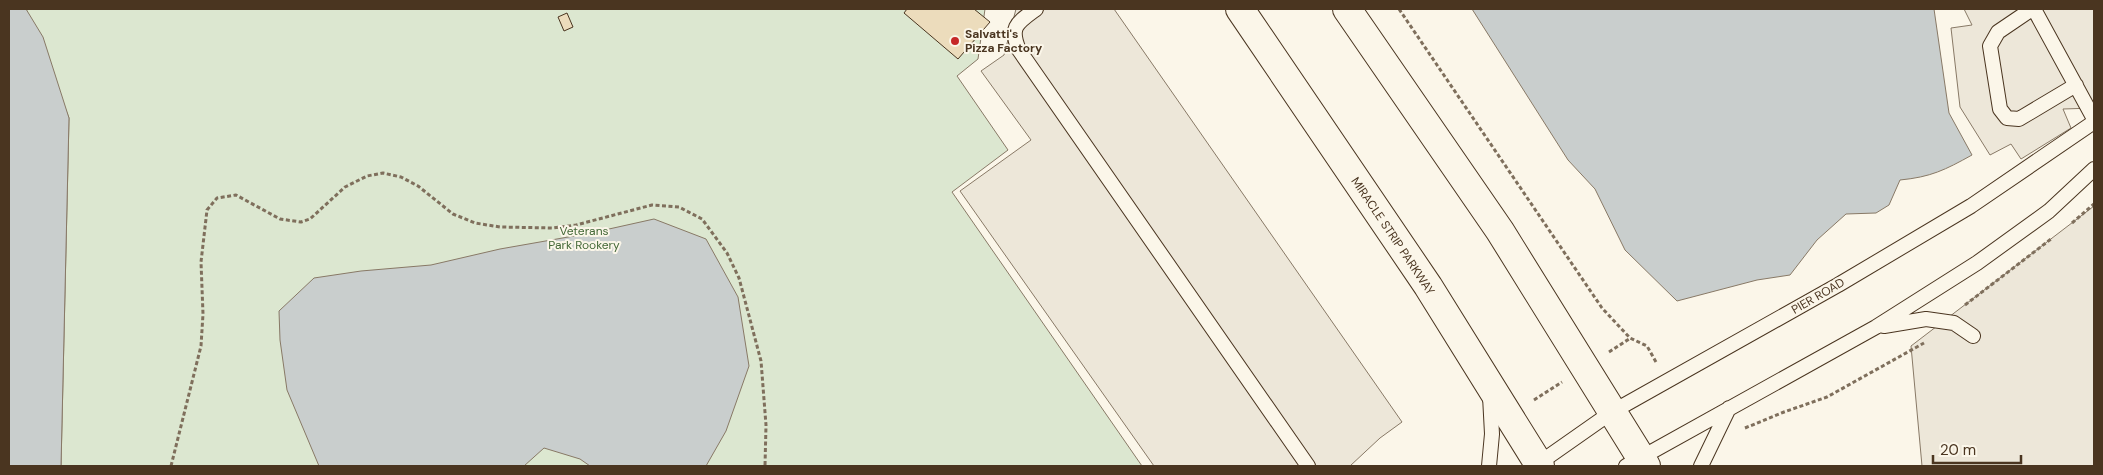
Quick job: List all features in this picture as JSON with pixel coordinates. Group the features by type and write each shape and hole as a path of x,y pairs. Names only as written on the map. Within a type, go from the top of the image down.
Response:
{"highway":[{"name":"MIRACLE STRIP PARKWAY","path":"1240,9 1428,286 1538,465"},
{"path":"1347,9 1500,231 1612,412 1638,463"}],"lane":[{"path":"1036,9 1022,19 1014,28 1013,37 1019,50 1308,466"},
{"path":"2076,85 2019,119 2007,118 2000,109 1990,46 1998,32 2033,9 2076,85 2094,121"},
{"name":"PIER ROAD","path":"1538,465 1612,412 1838,285 1971,206 2094,121"},
{"path":"1638,463 1729,408 1876,327 1977,263 2049,211 2094,169"},
{"path":"1876,327 1926,319 1954,323 1973,336"},
{"path":"1489,466 1492,434 1490,385"},
{"path":"1701,466 1729,408"}],"path":[{"path":"1399,9 1602,308 1630,338 1647,346 1668,381"},
{"path":"171,466 202,346 201,262 206,210 217,198 236,195 280,219 301,222 310,219 345,188 367,176 383,173 401,177 418,186 453,214 475,223 500,227 561,227 652,205 679,207 702,218 727,253 739,278 761,361 766,425 764,466"},
{"path":"1509,416 1630,338"}],"green space":[{"name":"Veterans Park Rookery","path":"26,9 985,9 978,59 957,76 1008,150 952,192 1142,466 61,466 69,118"}],"shaded area":[{"path":"9,9 26,9 43,37 69,118 61,466 9,466"},
{"path":"1016,9 1114,9 1402,422 1380,438 1350,466 1154,466 960,191 1031,140 981,71 1004,55"},
{"path":"1472,9 1934,9 1949,113 1972,155 1938,172 1900,180 1889,205 1876,213 1846,214 1817,240 1790,275 1757,280 1677,301 1625,250 1595,189 1568,160"},
{"path":"1964,9 2094,9 2094,108 2063,109 2071,128 2021,159 2011,144 1990,155 1960,107 1951,28 1972,25"},
{"path":"2094,206 2094,466 1922,466 1911,346"},
{"path":"654,219 706,239 738,297 749,366 726,431 706,466 590,466 580,459 544,448 524,466 319,466 287,390 280,340 279,311 314,278 361,271 431,265 500,249 591,233"}],"building":[{"name":"Salvatti's Pizza Factory","path":"907,9 974,9 990,22 958,59 904,13"},
{"path":"567,13 573,27 564,31 558,17"}],"place":[{"name":"Salvatti's Pizza Factory","path":"955,41"}]}
